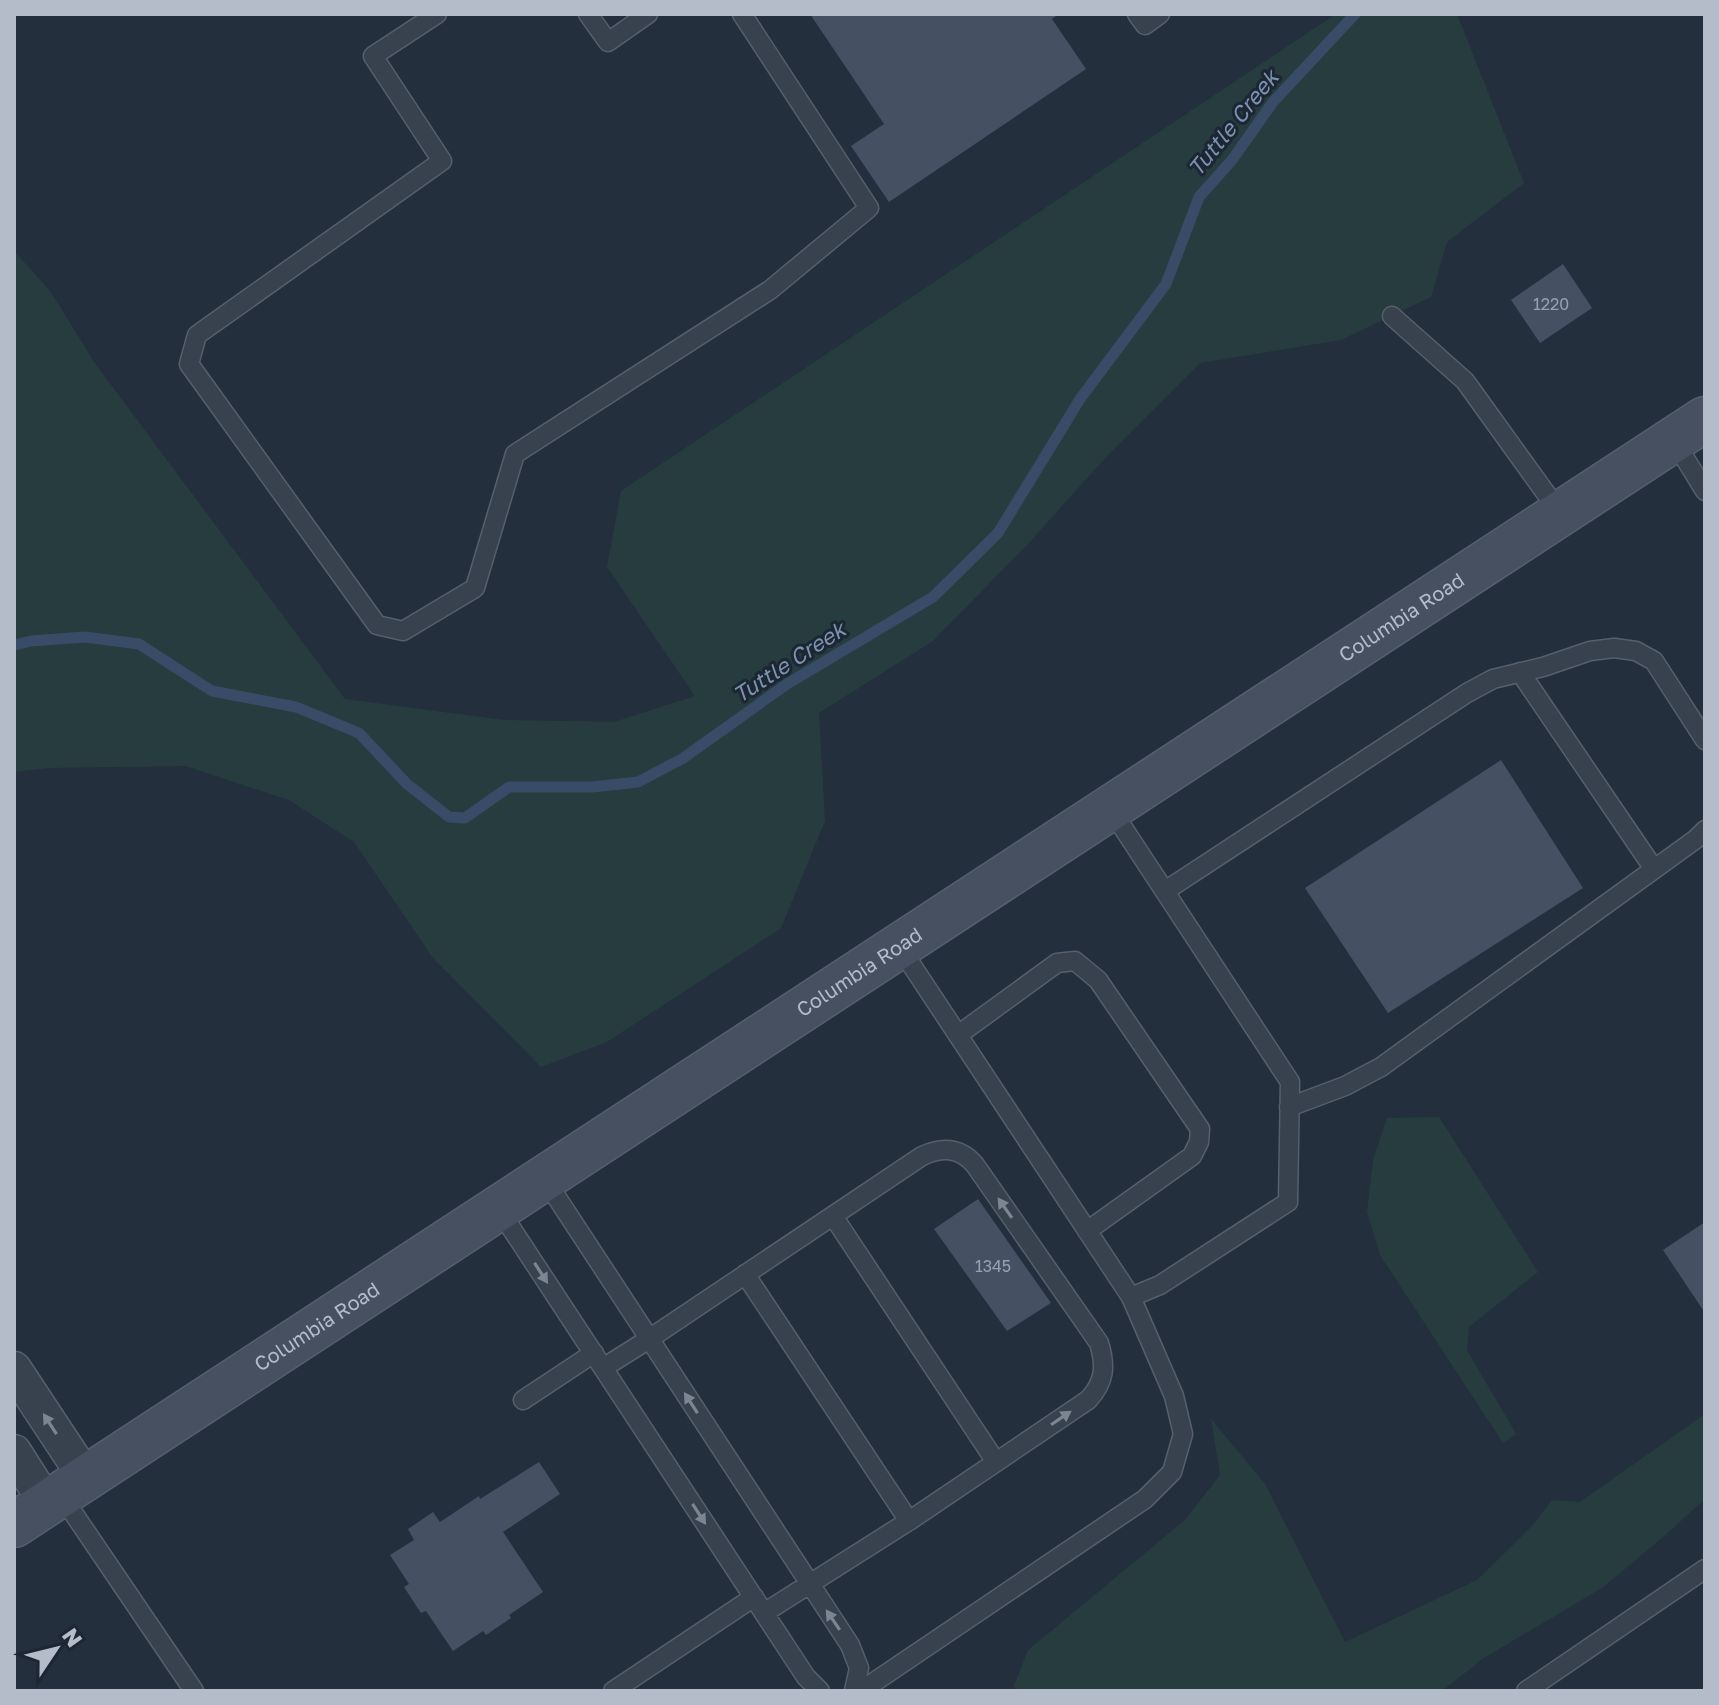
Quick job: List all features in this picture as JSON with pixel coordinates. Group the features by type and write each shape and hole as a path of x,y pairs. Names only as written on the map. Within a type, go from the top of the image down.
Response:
{"main road":[{"name":"Columbia Road","path":"52,1500 1689,429"}],"street":[{"path":"14,1369 52,1500"},
{"path":"14,1452 52,1500"}],"lane":[{"path":"437,14 373,56 442,161 197,335 189,364 377,625 403,631 475,588 515,454 770,290 869,208 742,14"},
{"path":"588,14 608,42 648,14"},
{"path":"1137,14 1145,25 1160,14"},
{"path":"1392,316 1465,381 1560,513"},
{"path":"1689,429 1705,491"},
{"path":"1165,891 1467,693 1493,679 1590,651 1614,648 1636,651 1654,661 1705,740"},
{"path":"1520,672 1654,869"},
{"path":"1110,808 1290,1082 1288,1202 1160,1285 1131,1297"},
{"path":"1289,1107 1345,1086 1381,1067 1705,830"},
{"path":"861,1691 1145,1499 1172,1472 1183,1434 1174,1396 1131,1297 899,946"},
{"path":"958,1035 1057,963 1075,961 1098,980 1200,1129 1199,1142 1192,1156 1087,1231"},
{"path":"523,1400 598,1360 649,1339 922,1156 945,1148 968,1156 975,1165 1099,1343 1104,1357 1102,1382 1088,1400 909,1521 809,1583 759,1605 613,1691"},
{"path":"544,1178 850,1645 859,1668 854,1691"},
{"path":"498,1208 806,1677 820,1691"},
{"path":"833,1216 996,1462"},
{"path":"745,1274 909,1521"},
{"path":"52,1500 194,1691"},
{"path":"1526,1691 1705,1569"}],"green space":[{"path":"1336,14 1457,14 1524,183 1447,242 1431,297 1341,340 1200,363 1108,455 1026,546 933,641 819,713 825,821 781,928 607,1042 541,1067 433,958 354,842 289,800 185,766 49,768 14,772 14,251 51,292 94,362 345,699 504,720 614,722 695,696 607,567 621,491"},
{"path":"1439,1117 1538,1272 1469,1327 1467,1350 1516,1434 1503,1443 1380,1255 1367,1212 1373,1160 1387,1118"},
{"path":"1705,1414 1705,1499 1602,1588 1484,1658 1442,1691 1018,1691 1014,1686 1028,1650 1185,1520 1220,1475 1211,1419 1265,1484 1345,1642 1477,1580 1532,1526 1552,1500 1580,1502"}],"building":[{"path":"810,14 1059,14 1052,19 1086,69 889,202 851,146 884,124"},
{"path":"1563,264 1592,308 1540,343 1511,300"},
{"path":"1501,760 1583,888 1388,1013 1305,888"},
{"path":"978,1199 1051,1303 1007,1331 934,1229"},
{"path":"1705,1222 1705,1313 1663,1250"},
{"path":"539,1462 560,1494 503,1532 543,1592 486,1635 483,1631 453,1651 426,1611 421,1613 404,1587 409,1584 390,1555 414,1540 408,1529 433,1512 440,1522"}],"waterway":[{"name":"Tuttle Creek","path":"14,645 85,637 139,644 212,691 296,707 359,733 407,784 449,817 465,818 509,787 592,787 638,782 682,759 787,684 933,597 998,533 1080,399 1166,284 1199,197 1232,160 1273,102 1355,14"}]}
